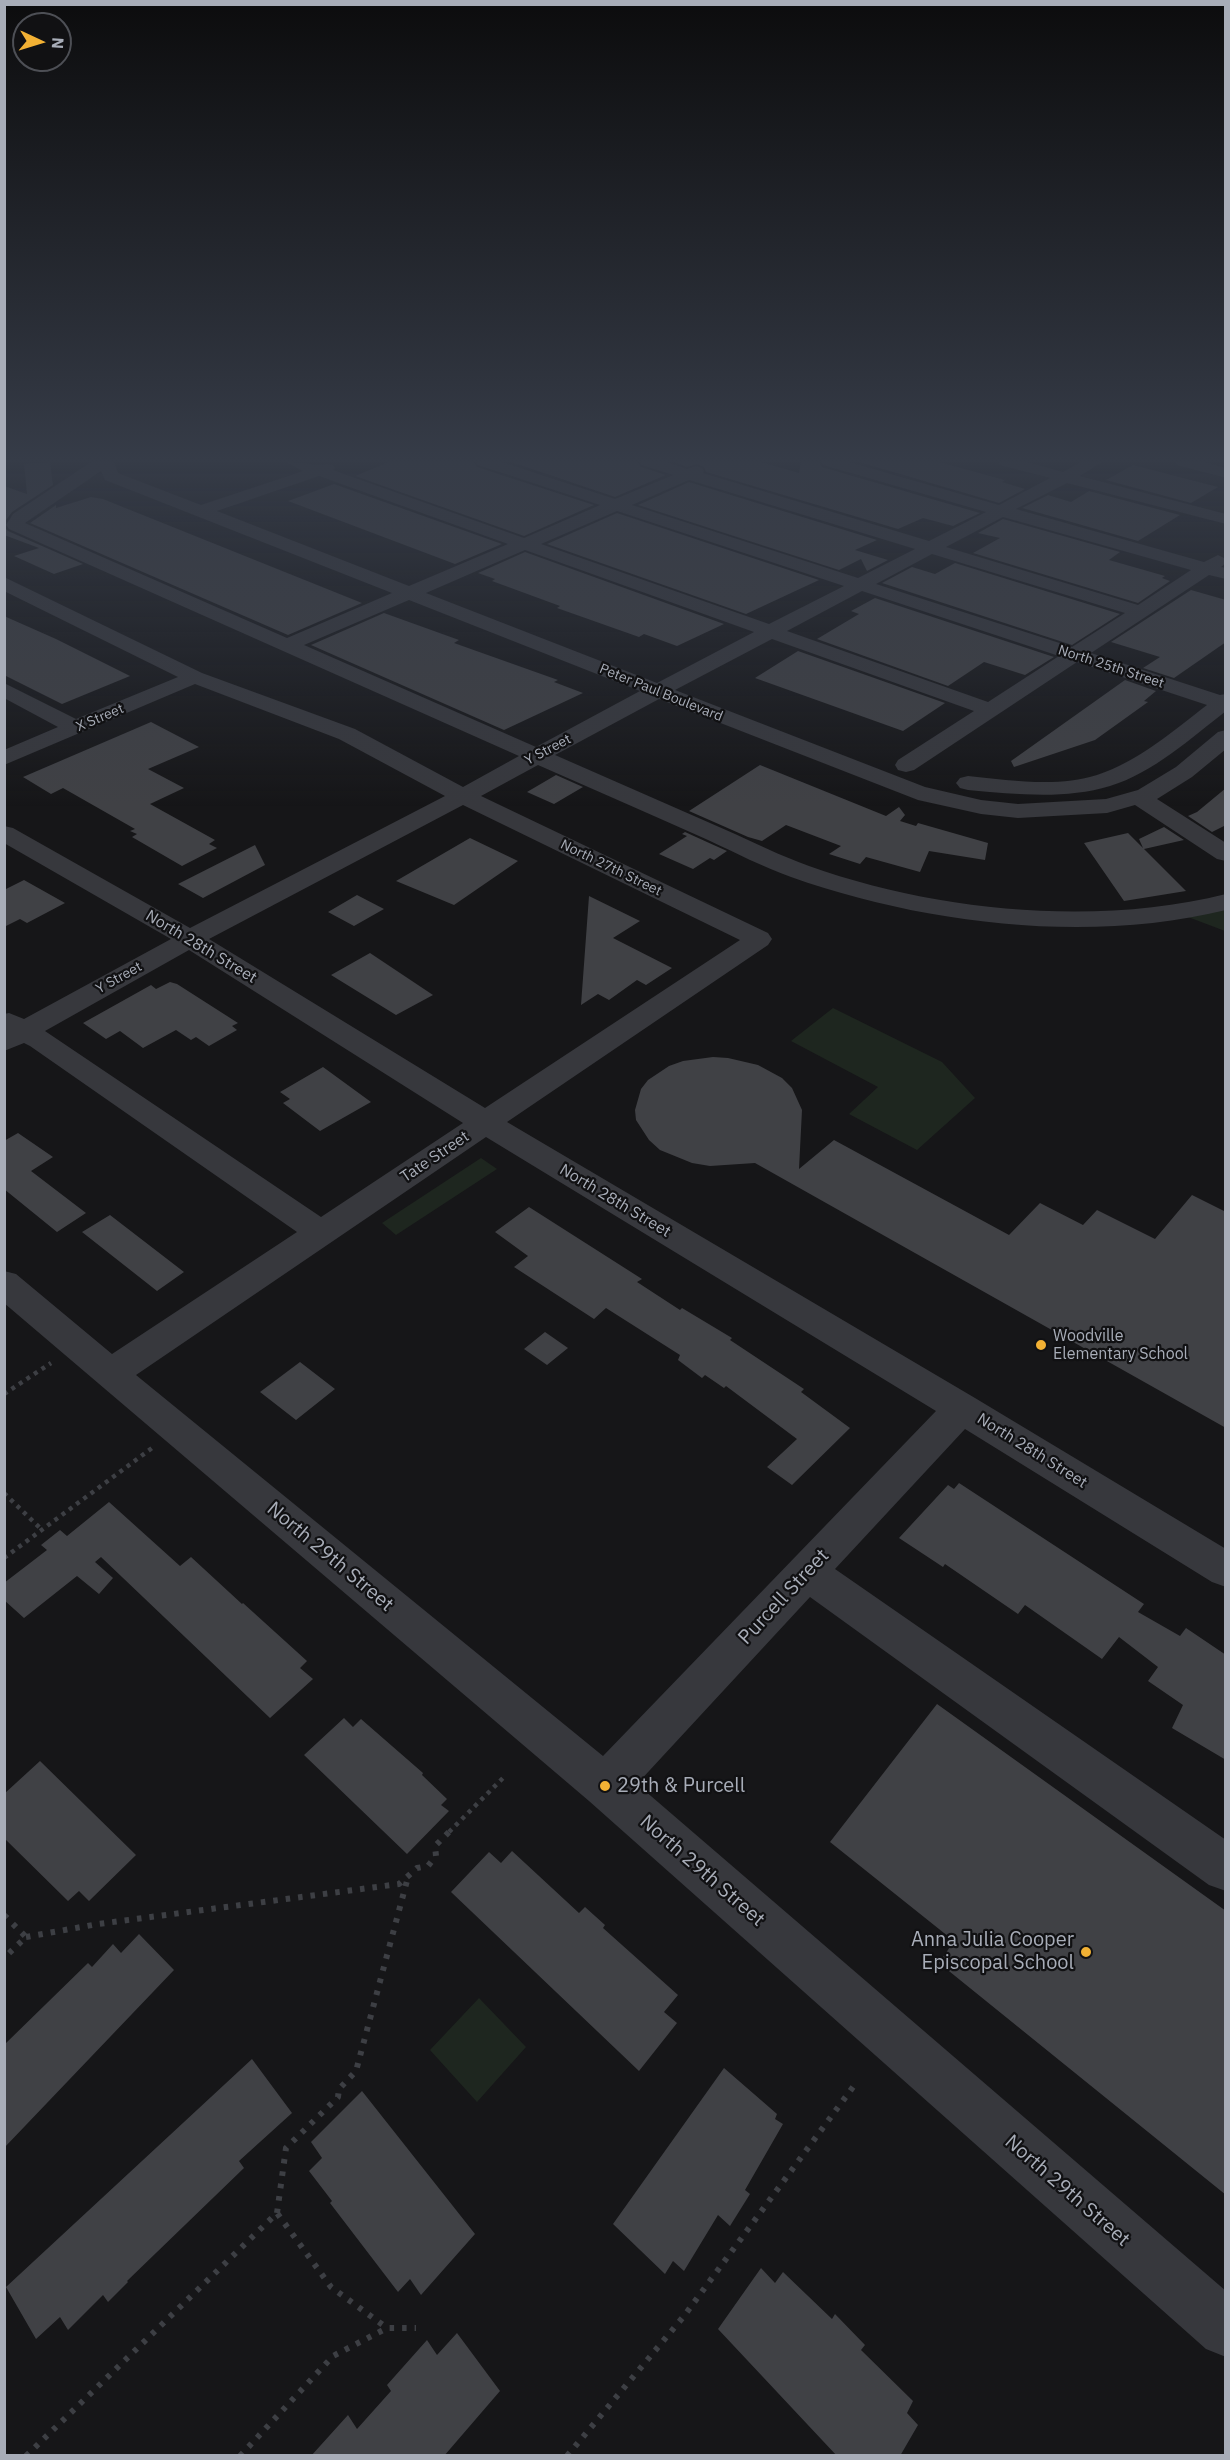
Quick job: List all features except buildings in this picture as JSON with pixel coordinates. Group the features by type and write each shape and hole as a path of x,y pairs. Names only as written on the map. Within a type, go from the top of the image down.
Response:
{"street":[{"path":"132,577 798,871 846,887 914,904 986,916 1077,919 1148,915 1226,902"},
{"name":"Peter Paul Boulevard","path":"367,577 918,793 981,807 1018,811 1107,806 1138,798 1184,772 1226,737"},
{"name":"Peter Paul Boulevard","path":"420,577 702,687"},
{"path":"287,645 445,577"},
{"path":"616,577 991,710"},
{"name":"North 25th Street","path":"830,577 1224,702"},
{"name":"Y Street","path":"11,1031 463,796 875,577"},
{"path":"1026,577 1139,611"},
{"path":"906,765 1077,655 1139,611 1205,577"},
{"path":"4,583 195,677"},
{"name":"X Street","path":"4,759 195,677"},
{"name":"North 27th Street","path":"195,677 347,734 463,796 759,939"},
{"path":"4,690 76,728"},
{"path":"885,757 949,781 1008,787 1068,787 1103,781 1134,766 1224,702"},
{"path":"1138,798 1226,854"},
{"name":"North 28th Street","path":"4,833 190,939 486,1124 962,1408 1226,1570"},
{"name":"Tate Street","path":"110,1374 759,939"},
{"path":"11,1031 321,1233"},
{"name":"North 29th Street","path":"4,1283 177,1430 606,1786 1226,2329"},
{"name":"Purcell Street","path":"606,1786 962,1408"},
{"path":"807,1572 1226,1868"}],"path":[{"path":"4,1394 77,1346"},
{"path":"4,1558 177,1430"},
{"path":"4,1493 42,1530"},
{"path":"4,1958 26,1937 110,1922 399,1884 417,1868 428,1866 436,1856 435,1846 502,1778"},
{"path":"26,2456 277,2213 286,2148 338,2097 339,2089 356,2071 409,1876"},
{"path":"4,1915 26,1937"},
{"path":"567,2456 684,2316 853,2087"},
{"path":"277,2213 331,2287 387,2328"},
{"path":"240,2456 333,2356 387,2328 416,2328"}],"shaded area":[{"path":"1225,908 1225,931 1188,917"},
{"path":"833,1008 942,1062 975,1098 917,1150 849,1114 878,1087 791,1041"},
{"path":"481,1158 497,1169 396,1235 382,1223"},
{"path":"479,1998 526,2047 477,2102 430,2050"}],"place":[{"name":"Woodville Elementary School","path":"1041,1345"},
{"name":"29th & Purcell","path":"605,1786"},
{"name":"Anna Julia Cooper Episcopal School","path":"1086,1952"}]}
